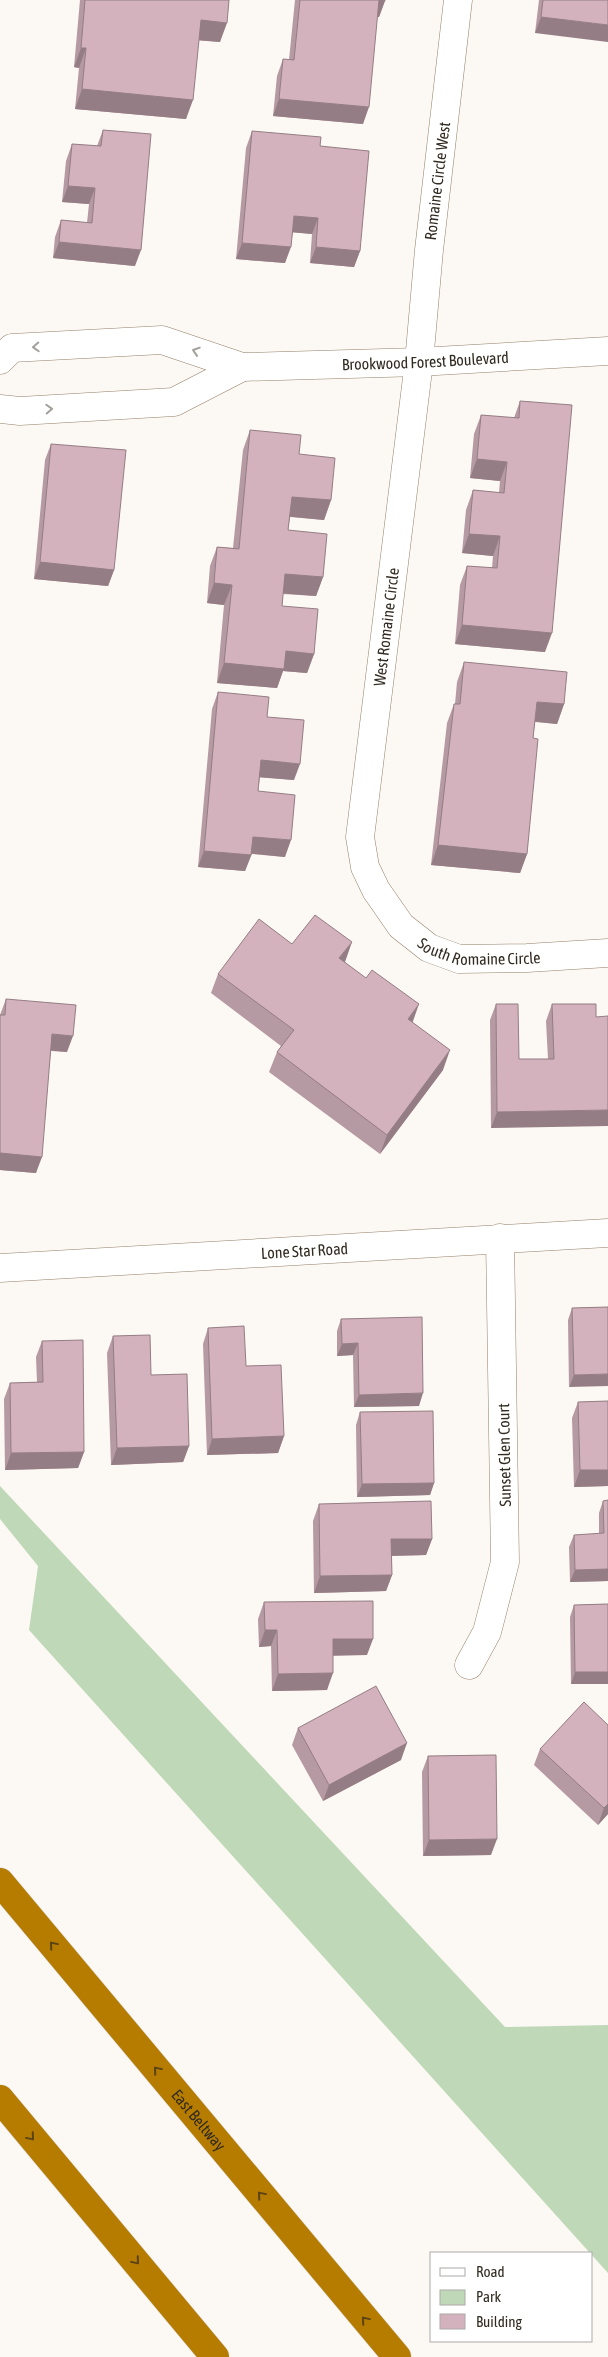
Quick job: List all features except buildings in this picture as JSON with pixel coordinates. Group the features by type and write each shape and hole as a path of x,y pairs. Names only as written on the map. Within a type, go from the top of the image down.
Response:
{"highway":[{"name":"East Beltway","path":"0,1882 396,2357"},
{"path":"0,2099 215,2357"}],"street":[{"name":"Romaine Circle West","path":"419,362 429,250 458,0"},
{"name":"Brookwood Forest Boulevard","path":"0,360 12,348 162,340 242,367 419,362 608,351"},
{"name":"West Romaine Circle","path":"376,890 365,867 360,837 419,362"},
{"name":"Brookwood Forest Boulevard","path":"0,409 20,411 174,402 242,367"},
{"name":"South Romaine Circle","path":"376,890 401,926 429,948 459,959 527,958 608,952"},
{"name":"Lone Star Road","path":"0,1268 608,1232"},
{"name":"Sunset Glen Court","path":"469,1665 487,1632 505,1562 500,1238"}],"green space":[{"path":"0,1486 505,2027 608,2025 608,2273 593,2256 593,2252 589,2252 29,1630 38,1566 0,1519"}]}
